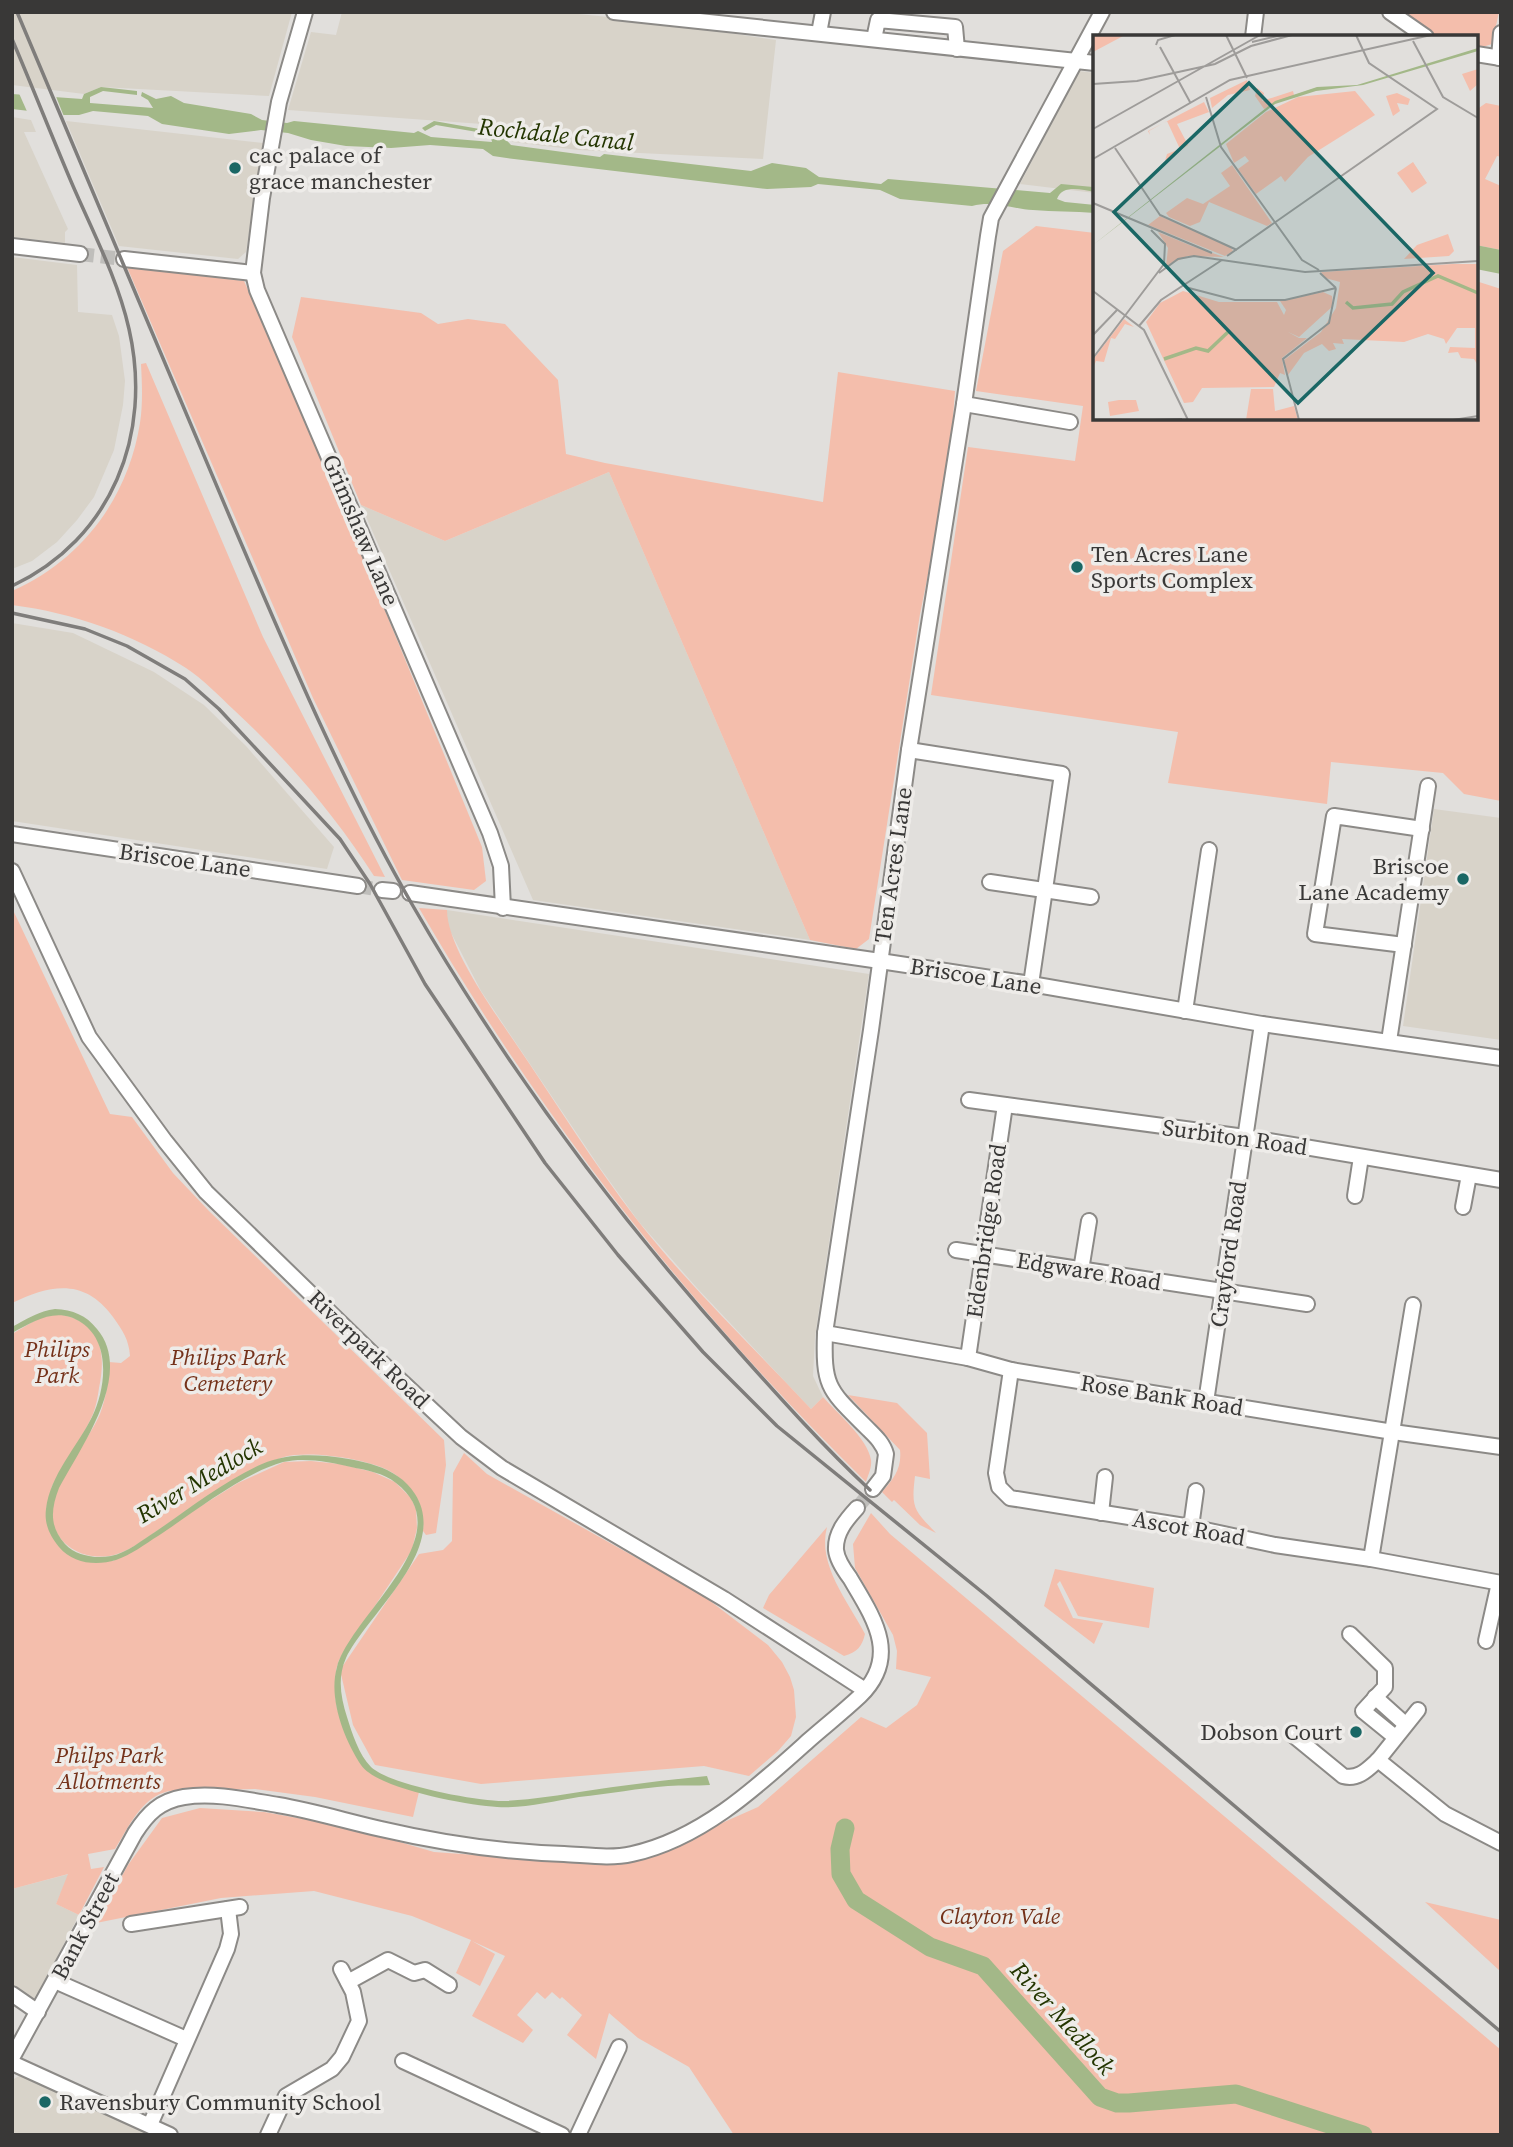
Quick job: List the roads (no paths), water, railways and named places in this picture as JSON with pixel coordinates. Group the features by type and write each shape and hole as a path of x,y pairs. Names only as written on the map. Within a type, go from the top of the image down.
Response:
{"street":[{"name":"Grimshaw Lane","path":"305,12 279,102 257,228 253,272 257,290 490,833 500,866 503,908"},
{"path":"614,12 1093,63"},
{"path":"819,33 823,12"},
{"path":"1076,61 1102,12"},
{"path":"1252,35 1256,12"},
{"path":"1390,12 1423,35"},
{"path":"874,39 878,20 955,27 957,49"},
{"path":"1478,54 1500,58 1501,33"},
{"name":"Ten Acres Lane","path":"873,1489 883,1476 887,1454 878,1440 845,1407 828,1384 824,1362 825,1333 909,750 991,218 1076,61"},
{"path":"12,246 80,254"},
{"path":"124,259 253,272"},
{"path":"964,404 1070,422"},
{"path":"909,750 1062,774 1031,984"},
{"path":"1390,1041 1428,786"},
{"path":"1404,945 1315,933 1334,816 1422,829"},
{"name":"Briscoe Lane","path":"12,834 358,886"},
{"path":"1185,1011 1209,850"},
{"name":"Riverpark Road","path":"12,871 89,1037 166,1141 206,1192 384,1365 461,1437 502,1468 724,1599 865,1690"},
{"path":"990,881 1091,897"},
{"name":"Briscoe Lane","path":"410,893 880,961 1262,1024 1501,1058"},
{"name":"Crayford Road","path":"1206,1402 1262,1024"},
{"name":"Surbiton Road","path":"969,1100 1245,1137 1501,1180"},
{"name":"Edenbridge Road","path":"968,1358 1005,1105"},
{"path":"1354,1196 1361,1157"},
{"path":"1463,1207 1469,1175"},
{"path":"1080,1270 1088,1221"},
{"name":"Edgware Road","path":"956,1250 1307,1304"},
{"path":"1371,1559 1412,1305"},
{"name":"Rose Bank Road","path":"825,1333 968,1358 1011,1370 1501,1447"},
{"name":"Ascot Road","path":"1011,1370 996,1473 999,1488 1010,1498 1191,1527 1275,1545 1371,1559 1500,1583"},
{"path":"1101,1513 1105,1477"},
{"path":"1191,1527 1196,1491"},
{"path":"857,1508 840,1530 836,1552 841,1565 873,1616 881,1640 880,1660 865,1690"},
{"path":"1486,1641 1500,1583"},
{"path":"1350,1634 1385,1668 1385,1687 1363,1711 1395,1737"},
{"name":"Bank Street","path":"12,2061 135,1833 145,1817 159,1804 184,1797 221,1797 322,1812 381,1829 489,1849 615,1856 631,1854 672,1841 722,1813 781,1766 865,1690"},
{"path":"1375,1697 1405,1724"},
{"path":"1293,1735 1343,1776 1352,1778 1364,1773 1378,1760 1418,1710"},
{"path":"1378,1760 1445,1814 1501,1843"},
{"path":"131,1924 234,1908 229,1941 150,2125"},
{"path":"268,2135 286,2096 332,2069 342,2057 359,2021 353,1992 344,1975 388,1960 414,1973 425,1970 449,1986"},
{"path":"55,1981 186,2039"},
{"path":"12,1994 38,2012"},
{"path":"578,2135 620,2047"},
{"path":"12,2061 170,2135"},
{"path":"403,2061 562,2135"}],"waterway":[{"name":"River Medlock","path":"845,1828 840,1849 841,1874 856,1900 930,1947 983,1966 1100,2097 1117,2103 1129,2103 1236,2094 1363,2135"}],"tunnel":[{"path":"80,254 124,259"},
{"path":"358,886 382,890"},
{"path":"857,1508 873,1489"}],"railway":[{"path":"17,12 293,664 338,763 413,906 524,1081 606,1193 739,1352 819,1440 870,1490"},
{"path":"12,39 112,274 129,329 135,368 135,407 129,444 117,479 99,512 76,541 47,566 12,586"},
{"path":"12,613 85,629 127,646 185,679 219,709 340,839 370,884 425,984 545,1163 618,1255 703,1352 777,1426 987,1596 1501,2032"}],"place":[{"name":"cac palace of grace manchester","path":"235,168"},
{"name":"Ten Acres Lane Sports Complex","path":"1077,567"},
{"name":"Briscoe Lane Academy","path":"1463,879"},
{"name":"Dobson Court","path":"1356,1732"},
{"name":"Ravensbury Community School","path":"45,2102"}],"water label":[{"name":"Rochdale Canal","path":"556,134"}],"park label":[{"name":"Philips Park","path":"57,1362"},
{"name":"Philips Park Cemetery","path":"228,1370"},
{"name":"Philps Park Allotments","path":"109,1768"},
{"name":"Clayton Vale","path":"1000,1916"}]}
